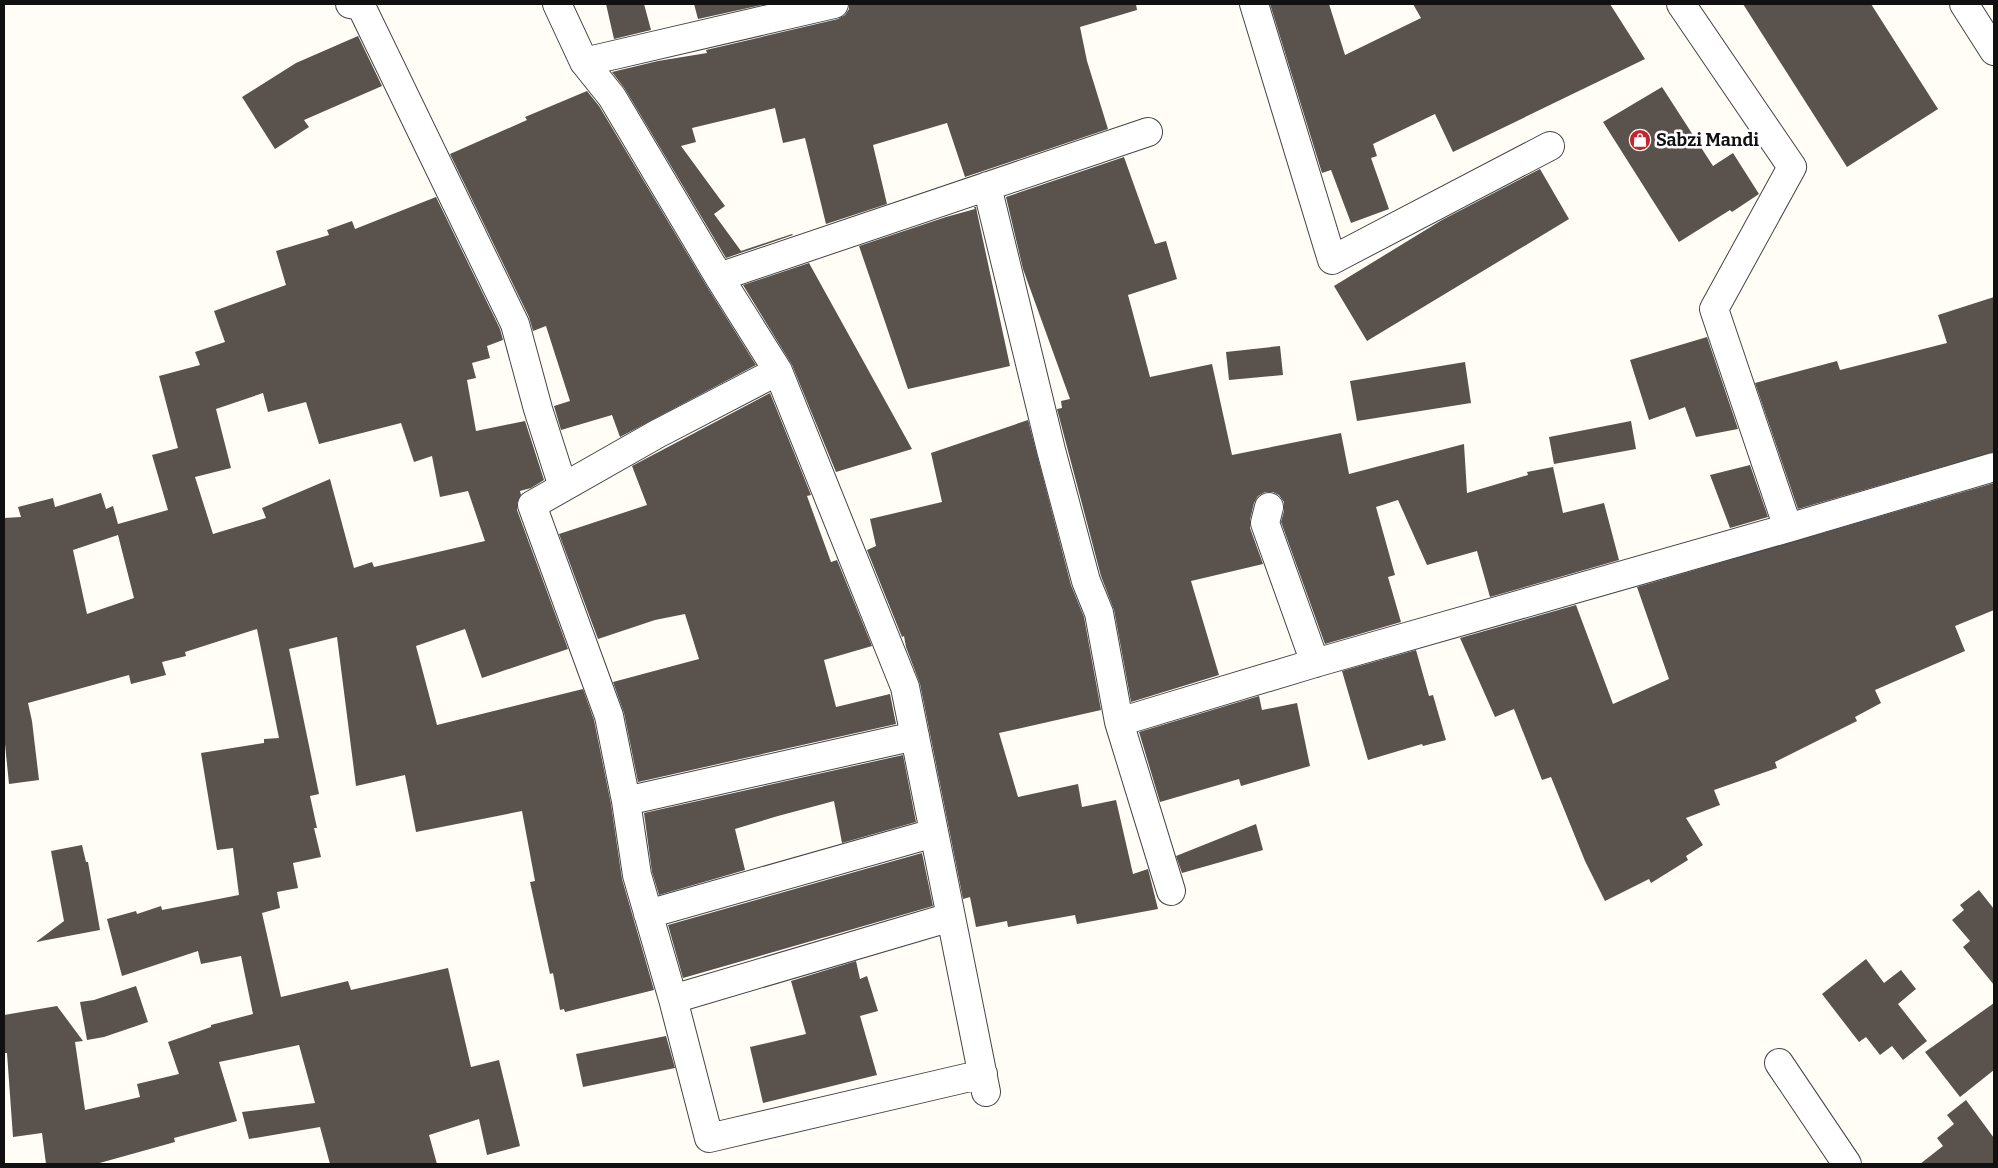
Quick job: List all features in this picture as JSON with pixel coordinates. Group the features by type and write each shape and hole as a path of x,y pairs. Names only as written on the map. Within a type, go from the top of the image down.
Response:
{"street":[{"path":"350,4 361,6 515,324 538,409 563,487"},
{"path":"556,4 584,62 612,97 719,277 778,371 905,688 985,1083 709,1138 673,999 637,875 626,801 609,716 532,505 657,434 778,371"},
{"path":"584,62 834,4"},
{"path":"1254,4 1332,260 1550,146"},
{"path":"1681,4 1792,166 1714,309 1788,528"},
{"path":"1964,4 1994,51"},
{"path":"719,277 1148,132"},
{"path":"988,186 1051,450 1086,581 1099,613 1119,722 1171,891"},
{"path":"1119,722 1315,663 1994,467"},
{"path":"1268,507 1265,523 1315,663"},
{"path":"626,801 915,736"},
{"path":"648,914 934,833"},
{"path":"673,999 951,917"},
{"path":"1779,1063 1847,1164"}],"building":[{"path":"606,4 644,4 651,30 614,39"},
{"path":"694,4 766,4 698,19"},
{"path":"849,4 1136,4 1137,10 1080,27 1087,61 1108,129 965,177 947,123 873,145 887,204 826,224 805,138 783,143 775,108 692,128 696,142 681,146 725,206 714,214 741,251 793,235 726,258 625,89 612,72 658,61 707,53 706,50 838,19 845,15 849,9"},
{"path":"1270,4 1329,4 1345,55 1421,18 1413,4 1610,4 1645,59 1453,152 1435,114 1373,144 1377,156 1371,158 1389,209 1351,223 1331,170 1322,173"},
{"path":"1743,4 1871,4 1938,109 1847,167"},
{"path":"358,36 382,86 304,120 309,127 275,149 242,97 296,63"},
{"path":"1662,87 1713,166 1733,153 1759,194 1732,212 1730,210 1679,242 1603,122"},
{"path":"587,91 599,106 756,365 620,437 612,415 561,430 554,406 570,401 546,326 533,331 529,317 450,154 527,120 525,117"},
{"path":"1124,157 1155,244 1166,241 1177,279 1128,295 1150,377 1212,364 1232,455 1341,433 1349,474 1464,444 1467,493 1528,475 1527,472 1553,467 1563,513 1604,503 1619,560 1490,597 1477,551 1427,565 1398,500 1376,507 1395,575 1388,577 1401,622 1325,644 1281,522 1284,502 1279,495 1273,492 1265,492 1258,496 1254,503 1250,520 1250,528 1263,564 1191,581 1219,675 1131,702 1114,610 1101,576 1057,409 1062,408 1061,401 1070,399 1023,269 1006,197"},
{"path":"1540,169 1569,219 1367,341 1334,286 1442,220"},
{"path":"436,197 500,329 503,340 487,346 490,358 472,363 476,378 467,380 476,431 525,421 544,480 531,488 520,491 521,495 517,503 517,510 568,649 482,678 465,629 416,646 437,725 583,689 594,720 611,804 622,879 654,990 565,1012 564,1009 560,1010 553,973 550,974 530,882 535,881 522,811 416,832 405,775 356,786 337,637 289,649 319,794 310,796 317,828 314,828 321,857 293,863 298,888 277,892 280,908 262,913 281,997 348,981 351,990 448,968 471,1067 499,1060 520,1146 487,1155 479,1119 429,1135 437,1164 330,1164 320,1127 249,1139 242,1112 315,1103 299,1045 219,1062 237,1121 174,1138 175,1142 96,1164 46,1164 42,1133 13,1137 7,1053 4,1053 4,1015 57,1006 83,1041 75,1042 85,1110 140,1097 137,1084 179,1074 168,1042 211,1027 211,1025 253,1014 241,956 201,964 198,951 122,976 107,919 136,911 137,914 161,906 162,910 239,895 233,848 217,850 201,753 264,743 264,739 279,738 257,629 185,652 186,656 162,662 166,675 131,684 129,675 28,703 39,780 9,784 4,734 4,518 21,517 18,507 53,498 55,507 101,493 106,509 113,506 118,524 168,510 152,455 178,448 159,376 200,365 195,352 225,342 214,311 286,285 276,251 329,235 327,230 352,221 355,229","holes":["263,393 268,412 306,402 319,444 401,423 414,462 432,456 440,497 468,491 485,541 374,567 372,562 354,568 330,479 262,508 266,518 213,534 195,477 231,468 216,409","118,535 134,598 87,614 73,550"]},
{"path":"974,207 976,207 1010,366 908,389 859,246 975,209"},
{"path":"809,263 912,449 836,472 792,365 743,285"},
{"path":"1994,297 1994,452 1798,509 1755,383 1837,361 1840,370 1947,343 1938,315"},
{"path":"1707,337 1738,429 1696,437 1685,407 1649,420 1630,360"},
{"path":"1280,346 1283,375 1229,380 1226,352"},
{"path":"1465,362 1471,403 1357,421 1350,381"},
{"path":"770,393 811,495 807,496 831,562 837,560 872,646 824,660 836,707 890,694 896,724 638,782 624,713 613,682 699,659 685,614 655,620 598,639 559,534 647,505 632,466"},
{"path":"1028,420 1071,585 1084,617 1101,710 999,733 1018,797 1078,784 1082,807 1116,800 1133,874 1148,869 1158,909 1077,924 1075,915 1008,927 1007,921 976,927 970,897 963,899 920,684 906,647 904,636 902,637 867,550 876,546 870,519 942,502 931,453"},
{"path":"1631,421 1636,449 1554,464 1549,437"},
{"path":"1750,465 1768,517 1730,528 1710,475"},
{"path":"1994,483 1994,610 1955,626 1965,651 1875,690 1881,703 1855,717 1857,721 1775,762 1777,768 1714,790 1720,805 1686,818 1703,845 1686,856 1688,860 1651,883 1649,879 1605,901 1585,861 1551,777 1542,780 1514,709 1495,717 1460,638 1576,605 1613,704 1669,679 1637,587"},
{"path":"1416,650 1429,696 1433,695 1446,740 1423,746 1422,744 1368,760 1342,671"},
{"path":"1259,696 1262,710 1297,703 1310,766 1241,786 1239,779 1160,802 1139,732"},
{"path":"903,755 916,822 842,843 834,801 778,816 735,829 745,870 659,895 652,872 644,813"},
{"path":"1256,824 1263,850 1182,873 1176,856"},
{"path":"82,845 86,862 88,862 100,930 36,942 64,921 51,851"},
{"path":"922,853 933,906 683,978 668,925"},
{"path":"1979,890 1994,909 1994,985 1963,947 1970,941 1952,920 1964,910 1960,905"},
{"path":"1866,959 1884,983 1901,970 1916,989 1898,1004 1927,1041 1903,1060 1892,1046 1880,1055 1866,1037 1859,1042 1822,994"},
{"path":"856,961 860,979 867,976 878,1011 860,1016 877,1075 763,1103 750,1047 806,1034 791,981"},
{"path":"136,986 148,1022 104,1037 87,1040 80,1002 94,1000"},
{"path":"1994,1003 1994,1070 1960,1097 1925,1052"},
{"path":"666,1036 675,1068 583,1087 576,1054"},
{"path":"1966,1100 1994,1138 1994,1164 1920,1164 1943,1146 1937,1138 1954,1124 1947,1115"}],"place":[{"name":"Sabzi Mandi","path":"1640,140"}]}
